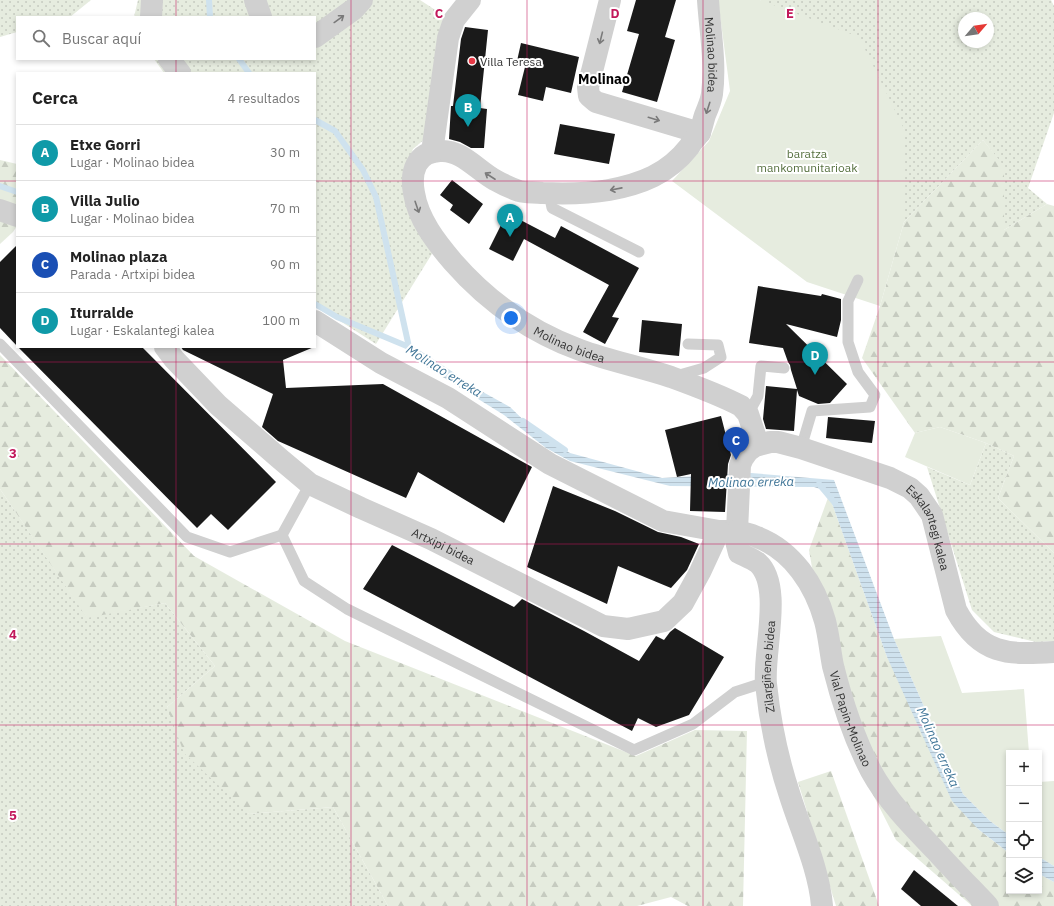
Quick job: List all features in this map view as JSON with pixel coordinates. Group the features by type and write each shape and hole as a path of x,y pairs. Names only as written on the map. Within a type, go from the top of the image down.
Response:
{"street":[{"path":"151,16 152,0"},
{"path":"255,0 261,16"},
{"path":"316,35 354,8 362,0"},
{"path":"432,152 450,29 456,17 470,0"},
{"path":"610,0 588,87 589,96 596,102 700,133"},
{"name":"Molinao bidea","path":"708,0 713,64 712,96 700,133 681,156 665,170 632,186 601,192 569,194 522,192 494,180 454,153 439,150 425,155 419,160 412,175 415,200 427,228 445,253 477,287 512,315 537,331 581,351 672,377 741,406 748,414"},
{"path":"170,60 179,72"},
{"path":"0,210 16,216"},
{"path":"316,322 381,363 448,398 550,464 664,521 728,531"},
{"name":"Artxipi bidea","path":"166,348 174,359 218,405 310,484 430,539 603,626 628,629 664,621 683,603 700,572 728,531 738,493 739,471 743,458 748,451 758,444"},
{"path":"748,414 758,444"},
{"name":"Eskalantegi kalea","path":"758,444 770,442 801,448 890,478 910,488 923,501 932,515 956,610 963,623 972,634 982,642 1007,652 1021,654 1054,652"},
{"name":"Zilargiñene bidea","path":"728,531 736,541 739,553 758,563 766,574 771,591 766,682 775,742 789,794 816,874 822,906"},
{"name":"Vial Papin-Molinao","path":"728,531 758,537 769,543 787,555 803,572 815,594 826,622 833,664 840,693 847,715 871,771 890,800 911,826 988,906"}],"lane":[{"path":"549,193 552,208 639,252"},
{"path":"801,448 812,411 870,408 875,395 858,372 848,342 848,301 858,280"},
{"path":"0,344 186,537 230,552 282,535 310,484"},
{"path":"672,377 704,368 721,357 718,345 688,344"},
{"path":"748,414 758,396 761,366 784,368"},
{"path":"282,535 304,581 347,609 634,750 693,724 735,692 766,682"}],"green space":[{"path":"0,0 91,0 71,16 16,16 16,32 0,37"},
{"path":"138,0 420,0 443,15 426,138 413,149 403,176 435,249 376,344 316,306 316,72 163,72 155,60 316,60 316,16 134,16"},
{"name":"baratza mankomunitarioak","path":"718,0 760,0 859,37 904,129 904,222 880,306 807,282 672,181 709,141 730,91"},
{"path":"760,0 1051,0 1054,6 1054,113 1028,188 1047,204 1004,230 1004,167 983,140 904,222 904,129"},
{"path":"983,140 1004,166 1004,230 1047,204 1054,206 1054,553 998,498 1014,456 986,443 940,427 915,433 862,358 880,306 904,222"},
{"path":"0,160 16,164 16,228 0,244"},
{"path":"0,355 194,556 345,641 636,756 695,730 747,731 743,906 688,906 671,897 637,906 388,906 333,807 249,814 184,753 167,707 215,666 165,603 87,618 0,489"},
{"path":"940,427 986,443 970,485 905,457 915,433"},
{"path":"986,443 1014,456 998,498 1054,553 1054,641 1036,642 994,632 972,610 927,467 970,485"},
{"path":"0,489 87,617 165,603 215,666 167,707 249,814 333,807 388,906 0,906"},
{"path":"829,495 887,657 978,829 1006,851 1006,894 1042,894 1042,876 1054,882 1054,906 972,906 896,840 857,763 830,672 809,550"},
{"path":"941,636 962,693 1024,689 1029,750 1006,750 1006,833 990,821 963,794 894,639"},
{"path":"831,771 879,906 836,906 798,782"},
{"path":"1054,781 1054,866 1042,859 1042,782"}],"water":[{"path":"425,360 510,407 540,436 570,453 662,478 751,473 834,480 894,639 963,794 990,821 1006,833 1006,851 978,829 952,801 887,657 829,495 826,491 814,487 670,486 570,461 546,448 504,415 425,366"},
{"path":"1042,859 1054,866 1054,882 1042,876"}],"building":[{"path":"636,0 676,0 665,37 675,40 657,102 622,92 639,34 627,31"},
{"path":"465,27 488,30 480,108 487,109 484,148 471,148 460,142 449,139 451,106 453,106 461,39"},
{"path":"521,43 579,57 571,93 546,87 543,101 518,95 526,63 517,61"},
{"path":"560,124 615,134 609,164 554,154"},
{"path":"452,180 483,204 469,224 450,210 453,205 440,195"},
{"path":"507,213 555,238 561,226 639,268 612,317 619,318 605,344 583,332 609,285 524,239 513,261 489,249"},
{"path":"16,246 16,345 0,328 0,262"},
{"path":"758,286 821,296 822,294 841,299 841,320 837,337 786,324 847,384 830,403 818,404 799,396 797,390 794,431 766,429 763,419 766,386 797,389 783,348 749,343"},
{"path":"642,320 682,324 679,356 639,352"},
{"path":"19,348 143,348 276,482 228,530 211,514 197,528"},
{"path":"182,348 312,348 283,360 286,388 383,384 532,467 504,523 418,472 406,498 278,441 262,427 273,394"},
{"path":"721,416 731,455 728,464 725,512 690,511 691,474 677,477 665,430"},
{"path":"828,417 875,421 872,443 826,438"},
{"path":"553,486 615,511 658,532 681,537 699,544 687,570 671,588 618,566 607,604 527,567"},
{"path":"392,545 514,607 522,599 639,661 656,636 664,640 675,628 724,657 689,715 656,727 638,718 632,731 363,589"},
{"path":"914,870 958,906 921,906 901,889"}],"waterway":[{"path":"209,0 210,16"},
{"path":"240,60 248,72"},
{"path":"316,121 335,131 363,170 376,197 409,347"},
{"name":"Molinao erreka","path":"0,186 16,192"},
{"name":"Molinao erreka","path":"316,305 337,317 409,347 455,377"},
{"name":"Molinao erreka","path":"523,421 565,450"},
{"name":"Molinao erreka","path":"819,484 835,503"}],"place":[{"name":"Villa Teresa","path":"472,61"},
{"name":"Villa Julio","path":"468,127"},
{"name":"Etxe Gorri","path":"510,237"},
{"name":"Iturralde","path":"815,375"},
{"name":"Molinao plaza","path":"736,460"}],"district":[{"name":"Molinao","path":"604,79"}]}
